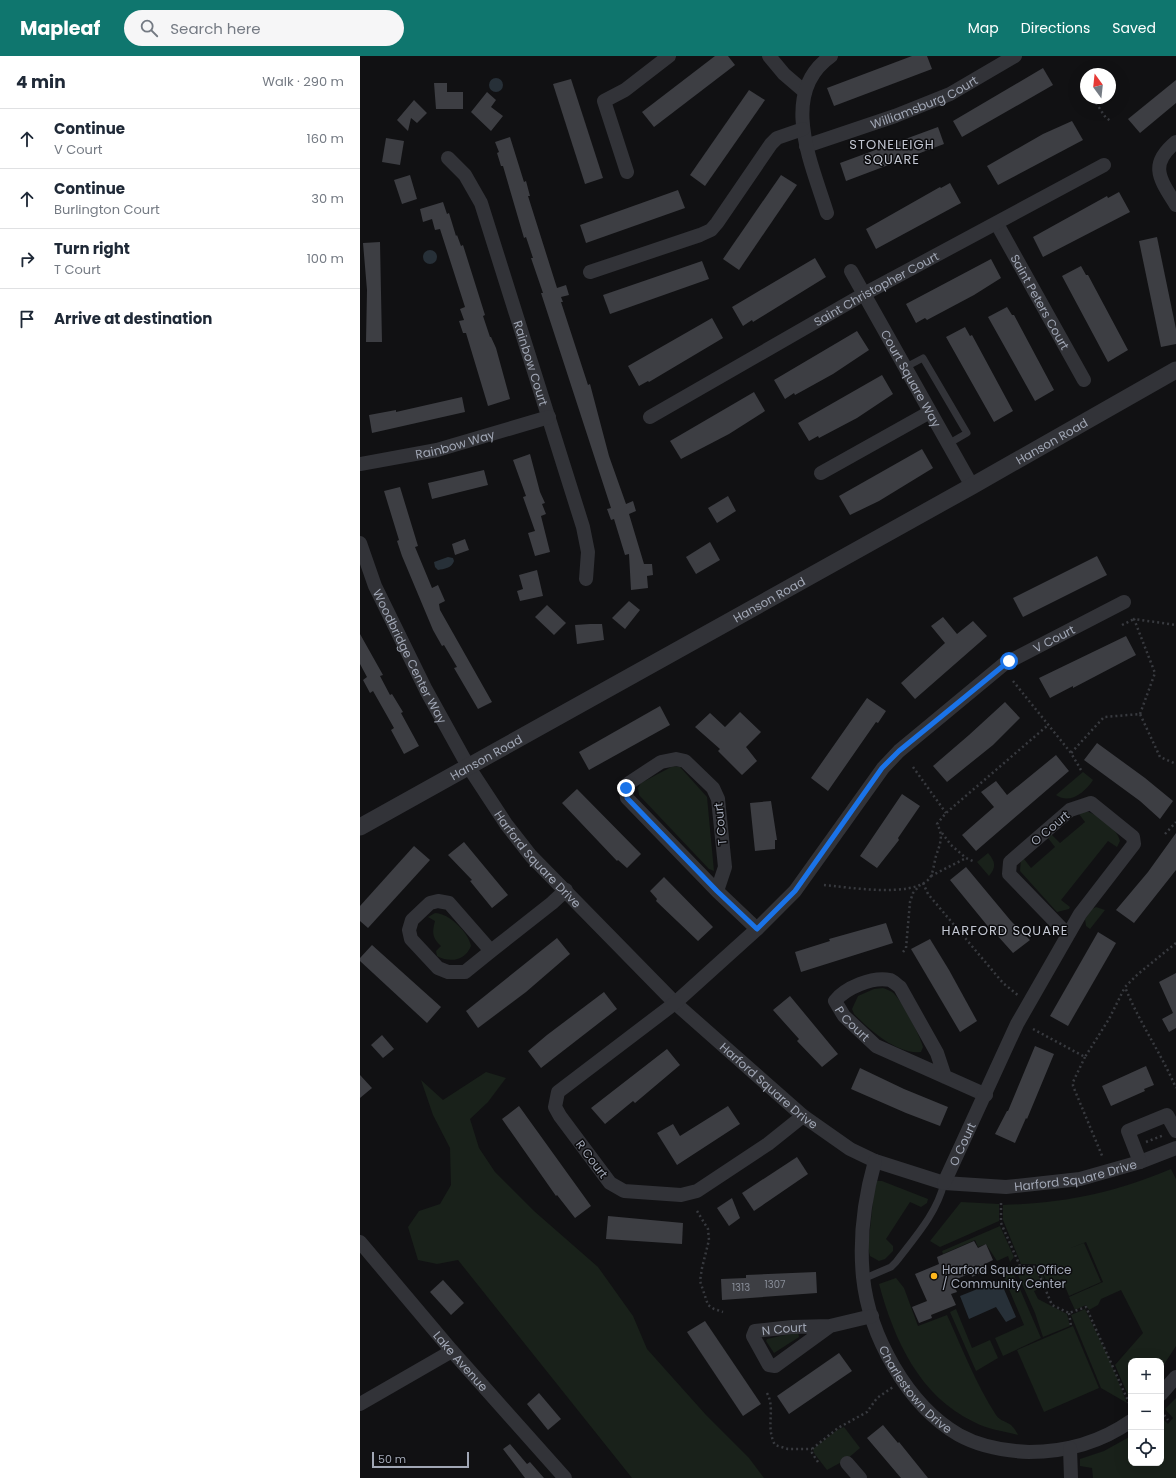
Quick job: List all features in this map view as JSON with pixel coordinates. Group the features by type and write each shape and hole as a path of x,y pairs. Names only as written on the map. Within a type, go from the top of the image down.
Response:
{"street":[{"path":"627,172 604,101 624,90 669,56"},
{"path":"769,56 784,74 805,92"},
{"path":"827,213 806,146 803,129 802,105 810,76 831,56"},
{"name":"Williamsburg Court","path":"806,146 895,116 950,94 1015,56"},
{"path":"590,272 711,230 771,144 777,138 803,129"},
{"path":"1176,142 1165,151 1158,164 1162,181 1176,205"},
{"name":"Rainbow Court","path":"448,158 465,175 481,203 583,527 588,552 586,579"},
{"name":"Saint Christopher Court","path":"650,417 864,294 997,224 1104,165"},
{"name":"Saint Peters Court","path":"997,224 1084,380"},
{"name":"Court Square Way","path":"851,271 972,486"},
{"name":"Hanson Road","path":"360,827 972,486 1176,370"},
{"path":"821,473 930,412"},
{"name":"Rainbow Way","path":"360,464 437,450 549,417"},
{"name":"Woodbridge Center Way","path":"360,543 375,586 397,633 426,690 468,766"},
{"name":"V Court","path":"757,929 795,891 882,768 899,751 1004,664 1124,602"},
{"name":"T Court","path":"717,891 725,867 718,799 713,788 685,761 676,759 661,762 630,783 626,788 625,794 627,798 717,891 757,929"},
{"name":"Harford Square Drive","path":"468,766 506,824 531,856 566,890 675,1003 803,1116 850,1149 875,1161 944,1183 1006,1187 1080,1179 1140,1162 1176,1148"},
{"name":"O Court","path":"944,1183 986,1095 1017,1024 1030,1002 1080,914 1134,844 1133,837 1091,803 1070,810 1010,862 1009,874 1068,935"},
{"path":"491,951 449,903 438,901 430,903 412,920 409,930 411,939 438,968 448,972 465,972 491,951 566,890"},
{"name":"R Court","path":"757,929 675,1003 558,1092 556,1107 560,1116 610,1183 624,1191 681,1195 698,1192 768,1144 803,1116"},
{"name":"P Court","path":"945,1077 937,1053 900,987 891,980 876,980 851,987 840,994 835,1001 844,1016 876,1046 945,1077 986,1095"},
{"path":"1140,1162 1128,1131 1167,1115 1172,1133"},
{"name":"Charlestown Drive","path":"875,1161 863,1210 861,1236 863,1278 872,1316 887,1352 904,1382 933,1416 959,1435 979,1443 1020,1452 1047,1452 1070,1448 1102,1438 1128,1423"},
{"name":"Lake Avenue","path":"360,1242 452,1351 565,1478"},
{"name":"N Court","path":"830,1326 775,1366 770,1365 753,1336 755,1331 792,1327 830,1326 872,1316"},
{"path":"360,1404 452,1351"},
{"path":"1164,1391 1176,1377"},
{"path":"1070,1448 1071,1478"},
{"path":"847,1463 860,1478"}],"lane":[{"path":"906,367 923,358 967,434 948,444"},
{"path":"863,1278 891,1267 896,1262 934,1210 940,1198 944,1183"}],"path":[{"path":"1097,104 1111,121"},
{"path":"1122,625 1134,619 1176,625"},
{"path":"1134,619 1155,673 1140,714 1160,757 1176,764"},
{"path":"1013,681 1047,726 1071,753 1081,770"},
{"path":"1071,753 1104,716 1140,714"},
{"path":"975,862 966,858 951,845 937,824 946,813 1047,726"},
{"path":"913,767 946,813"},
{"path":"1165,834 1176,822"},
{"path":"930,876 942,832"},
{"path":"903,952 906,948 908,936 907,919 910,902 914,893 930,876 966,858"},
{"path":"824,885 885,890 922,884"},
{"path":"922,884 928,894 1003,983 1014,993 1030,1002"},
{"path":"1103,1158 1073,1086 1073,1082 1085,1057 1109,1019 1126,987 1138,974 1175,944 1176,950"},
{"path":"1126,987 1137,1014 1168,1069 1176,1088"},
{"path":"1033,1029 1085,1057"},
{"path":"1141,1144 1172,1133"},
{"path":"1001,1203 1001,1223 1020,1266 1036,1266 1052,1305 1069,1313 1086,1307 1128,1401"},
{"path":"697,1211 708,1229 709,1240 700,1282 708,1304 714,1309 723,1312"},
{"path":"1069,1313 1072,1326"},
{"path":"767,1393 770,1405 770,1436 775,1444 788,1449 812,1449 838,1428 867,1412 877,1398 893,1387"},
{"path":"1164,1415 1168,1420"},
{"path":"812,1449 812,1453 818,1462"}],"shaded area":[{"path":"496,78 501,80 503,85 501,90 496,92 491,90 489,85 491,80"},
{"path":"430,250 435,252 437,257 435,262 430,264 425,262 423,257 425,252"},
{"path":"448,557 453,558 454,561 450,567 438,570 435,567 434,562"},
{"path":"673,766 680,767 707,797 714,871 709,869 639,795 638,788 641,783"},
{"path":"1083,772 1093,780 1086,789 1077,796 1067,799 1056,795"},
{"path":"1085,811 1090,812 1106,822 1118,836 1120,841 1117,847 1108,841 1061,900 1070,907 1069,909 1057,912 1020,871 1021,859 1024,859 1031,868 1055,847 1048,838 1051,834 1060,843 1085,822 1079,814"},
{"path":"988,853 994,862 994,868 989,876 977,862"},
{"path":"1096,907 1105,910 1090,929 1086,926 1085,919 1092,909"},
{"path":"435,913 446,916 452,920 466,935 471,946 461,958 447,960 437,956 436,951 441,946 434,937 433,928 435,921 428,917"},
{"path":"883,988 891,991 905,1009 923,1047 921,1052 912,1052 884,1040 867,1027 854,1014 852,1009 858,996 874,989"},
{"path":"486,1072 506,1078 488,1102 470,1119 479,1148 495,1172 534,1211 598,1267 633,1316 647,1349 706,1415 749,1458 764,1478 632,1478 458,1260 437,1264 418,1260 408,1227 419,1211 440,1204 451,1185 450,1148 433,1115 421,1080 443,1100"},
{"path":"1171,1169 1176,1179 1176,1346 1164,1364 1164,1358 1128,1358 1128,1395 1115,1365 1143,1333 1121,1290 1101,1299 1098,1305 1089,1310 1086,1305 1075,1310 1069,1297 1103,1282 1086,1242 1068,1249 1084,1243 1101,1282 1069,1296 1062,1279 1048,1285 1038,1262 1047,1286 1045,1286 1036,1264 1021,1264 1003,1220 1003,1205 1047,1202 1089,1195 1150,1177"},
{"path":"877,1181 882,1181 928,1199 927,1203 921,1207 910,1202 886,1239 893,1246 893,1251 885,1259 879,1261 870,1256 868,1248 874,1191"},
{"path":"961,1202 999,1204 999,1221 940,1247 930,1241"},
{"path":"1000,1226 1014,1257 1010,1262 1008,1256 997,1261 986,1244 978,1247 975,1240 943,1254 942,1251"},
{"path":"1010,1266 1041,1338 1003,1356 995,1338 1024,1325 1001,1270"},
{"path":"1014,1266 1035,1268 1043,1287 1034,1291 1038,1299 1067,1314 1070,1326 1043,1337 1035,1313"},
{"path":"896,1278 904,1288 918,1326 947,1315 982,1391 996,1415 1001,1420 1010,1424 1018,1435 990,1428 974,1422 955,1411 938,1397 924,1381 901,1345 892,1325 879,1284"},
{"path":"1000,1280 1016,1317 1006,1322 996,1307 969,1319 960,1296"},
{"path":"956,1309 972,1348 990,1340 998,1358 976,1371 950,1312"},
{"path":"1085,1309 1110,1361 1127,1403 1101,1388 1071,1315"},
{"path":"1073,1326 1099,1388 1044,1412 1017,1350"},
{"path":"798,1332 799,1337 774,1353 766,1341 767,1339"},
{"path":"1176,1398 1176,1478 1093,1478 1092,1468 1080,1466 1080,1459 1104,1451 1128,1438 1128,1466 1164,1466 1164,1420 1168,1424 1173,1418 1165,1409"},
{"path":"844,1427 860,1448 847,1459 827,1470 814,1453 813,1449 837,1430"}],"building":[{"path":"715,56 728,56 735,65 654,127 642,112"},
{"path":"912,56 927,56 932,69 834,106 827,88"},
{"path":"1043,68 1053,85 962,137 953,121"},
{"path":"571,79 603,178 585,184 553,84"},
{"path":"1176,80 1176,103 1140,133 1128,119"},
{"path":"434,83 447,83 447,92 463,92 463,109 436,109"},
{"path":"749,90 765,100 705,186 690,175"},
{"path":"487,92 496,100 491,107 503,116 491,131 471,112"},
{"path":"414,100 427,113 417,123 411,118 408,131 397,120"},
{"path":"1072,121 1083,140 998,185 987,166 1043,134"},
{"path":"938,127 944,144 846,181 840,163"},
{"path":"510,137 524,182 526,181 530,196 528,196 557,288 566,285 569,295 561,297 563,302 561,302 588,385 590,384 609,456 626,504 633,501 636,511 629,514 644,564 652,564 653,575 647,576 648,588 631,590 629,554 625,555 614,519 611,520 607,509 611,508 541,293 543,293 531,258 533,258 526,237 524,238 503,166 501,166 497,153 499,152 495,142"},
{"path":"386,138 404,141 400,165 382,162"},
{"path":"410,175 417,199 402,204 394,180"},
{"path":"781,175 797,185 739,270 723,259"},
{"path":"950,183 961,203 876,249 866,229 940,187 941,188"},
{"path":"678,190 685,208 586,243 580,225"},
{"path":"1119,192 1130,212 1043,257 1033,237 1107,196 1108,198"},
{"path":"443,202 447,214 449,213 456,236 457,235 461,246 463,245 485,315 483,316 490,337 496,348 510,399 488,406 466,333 463,333 459,321 464,320 460,309 465,307 440,229 435,230 432,219 423,222 420,209"},
{"path":"1157,237 1176,329 1176,344 1161,347 1139,241"},
{"path":"380,242 382,342 366,342 367,290 363,243"},
{"path":"815,258 826,277 753,322 752,320 743,326 732,307"},
{"path":"991,259 1001,278 974,295 927,320 925,318 916,323 906,304"},
{"path":"702,261 709,279 610,314 603,295"},
{"path":"1081,266 1086,275 1088,275 1128,350 1108,362 1062,276"},
{"path":"1007,307 1012,315 1014,315 1054,390 1035,401 988,317"},
{"path":"712,318 723,338 649,382 648,381 639,386 628,366"},
{"path":"965,327 970,336 972,335 1013,411 994,422 946,337"},
{"path":"857,331 869,350 833,374 785,399 774,380"},
{"path":"882,375 893,394 857,418 819,438 818,436 809,441 798,423"},
{"path":"754,392 765,411 729,434 681,459 670,441"},
{"path":"462,397 465,412 372,433 369,415 396,410 396,412"},
{"path":"922,449 933,468 879,501 850,515 839,496"},
{"path":"530,454 540,492 545,503 542,504 546,514 541,516 550,552 535,556 528,533 535,531 523,497 526,496 513,460"},
{"path":"484,470 488,485 432,499 428,483"},
{"path":"400,487 418,546 415,547 432,588 438,585 445,601 439,604 440,610 492,702 478,709 454,668 457,667 433,630 402,556 397,541 399,540 384,491"},
{"path":"728,496 736,511 717,523 708,508"},
{"path":"465,539 469,550 455,555 452,544"},
{"path":"710,542 720,560 696,574 686,557"},
{"path":"1097,556 1107,575 1023,617 1013,598"},
{"path":"537,570 543,596 520,601 517,591 523,589 519,575"},
{"path":"629,601 640,610 625,629 612,618"},
{"path":"547,605 566,623 554,635 535,617"},
{"path":"943,617 957,634 973,621 987,636 915,699 901,683 945,643 931,626"},
{"path":"602,624 604,640 577,644 575,625"},
{"path":"360,634 383,675 380,676 390,695 392,694 403,712 401,713 419,746 404,754 391,730 394,728 373,691 370,693 363,680 367,677 360,664"},
{"path":"1126,636 1136,655 1073,688 1073,686 1050,698 1039,678"},
{"path":"867,698 886,711 878,723 876,722 828,791 811,778"},
{"path":"1005,702 1020,718 993,745 947,782 933,766"},
{"path":"660,706 670,725 589,770 579,752"},
{"path":"740,712 761,732 746,747 757,761 742,775 718,751 720,749 695,727 710,713 725,727"},
{"path":"1097,743 1145,778 1173,801 1160,819 1140,801 1084,760"},
{"path":"1056,755 1069,771 976,851 962,835 994,807 981,792 996,781 1007,795"},
{"path":"577,789 641,854 627,868 618,860 617,861 562,803"},
{"path":"902,794 920,806 898,838 899,840 877,868 860,856"},
{"path":"771,801 777,840 775,840 775,849 755,851 750,803"},
{"path":"1176,833 1176,870 1134,923 1116,910 1148,872"},
{"path":"464,842 508,895 492,908 470,881 472,880 448,855"},
{"path":"414,846 430,860 368,928 360,921 360,906"},
{"path":"966,867 1011,921 1030,940 1013,953 996,934 995,935 950,880"},
{"path":"664,877 713,927 698,941 656,901 657,899 650,891"},
{"path":"886,923 893,943 801,972 795,952 830,941 829,939"},
{"path":"1098,932 1116,943 1068,1026 1050,1016"},
{"path":"557,938 570,954 526,992 478,1028 466,1011"},
{"path":"930,939 977,1021 960,1032 911,949"},
{"path":"372,945 441,1007 427,1023 360,961 360,958"},
{"path":"1176,973 1176,1028 1169,1032 1162,1019 1173,1013 1159,982"},
{"path":"604,992 617,1009 541,1068 528,1051"},
{"path":"790,996 838,1054 822,1067 797,1041 799,1039 773,1010"},
{"path":"382,1035 394,1049 383,1058 371,1045"},
{"path":"1035,1046 1054,1054 1027,1119 1026,1118 1015,1143 995,1134 1008,1111"},
{"path":"667,1049 680,1065 635,1103 633,1101 605,1124 591,1108"},
{"path":"1146,1066 1154,1085 1144,1089 1145,1091 1111,1106 1102,1086"},
{"path":"860,1068 904,1089 948,1107 940,1126 851,1089"},
{"path":"360,1075 372,1088 360,1098"},
{"path":"519,1106 591,1206 575,1218 557,1195 556,1196 502,1119"},
{"path":"728,1106 740,1124 677,1165 657,1133 673,1124 680,1136"},
{"path":"797,1157 808,1174 754,1211 742,1193"},
{"path":"732,1198 740,1218 729,1226 717,1208"},
{"path":"608,1216 683,1223 682,1244 606,1239"},
{"name":"Harford Square Office / Community Center","path":"974,1241 978,1248 986,1244 993,1260 985,1264 987,1270 972,1277 971,1273 952,1281 957,1292 951,1294 956,1305 931,1315 932,1318 919,1323 912,1307 927,1301 915,1274 939,1264 937,1257"},
{"path":"816,1272 817,1293 722,1300 721,1279 746,1278 746,1275"},
{"path":"443,1280 464,1303 451,1315 430,1292"},
{"path":"705,1321 761,1404 743,1416 687,1332"},
{"path":"839,1353 852,1371 789,1414 777,1396"},
{"path":"539,1393 561,1419 548,1430 527,1404"},
{"path":"883,1425 928,1478 901,1478 867,1438"},
{"path":"510,1444 527,1464 530,1462 544,1478 525,1478 503,1449"}],"place":[{"name":"Harford Square Office / Community Center","path":"934,1276"}],"district":[{"name":"STONELEIGH SQUARE","path":"892,152"},
{"name":"HARFORD SQUARE","path":"1005,930"}],"route":[{"path":"626,788 625,794 627,798 717,891 757,929 795,891 882,768 899,751 1009,661"}]}
